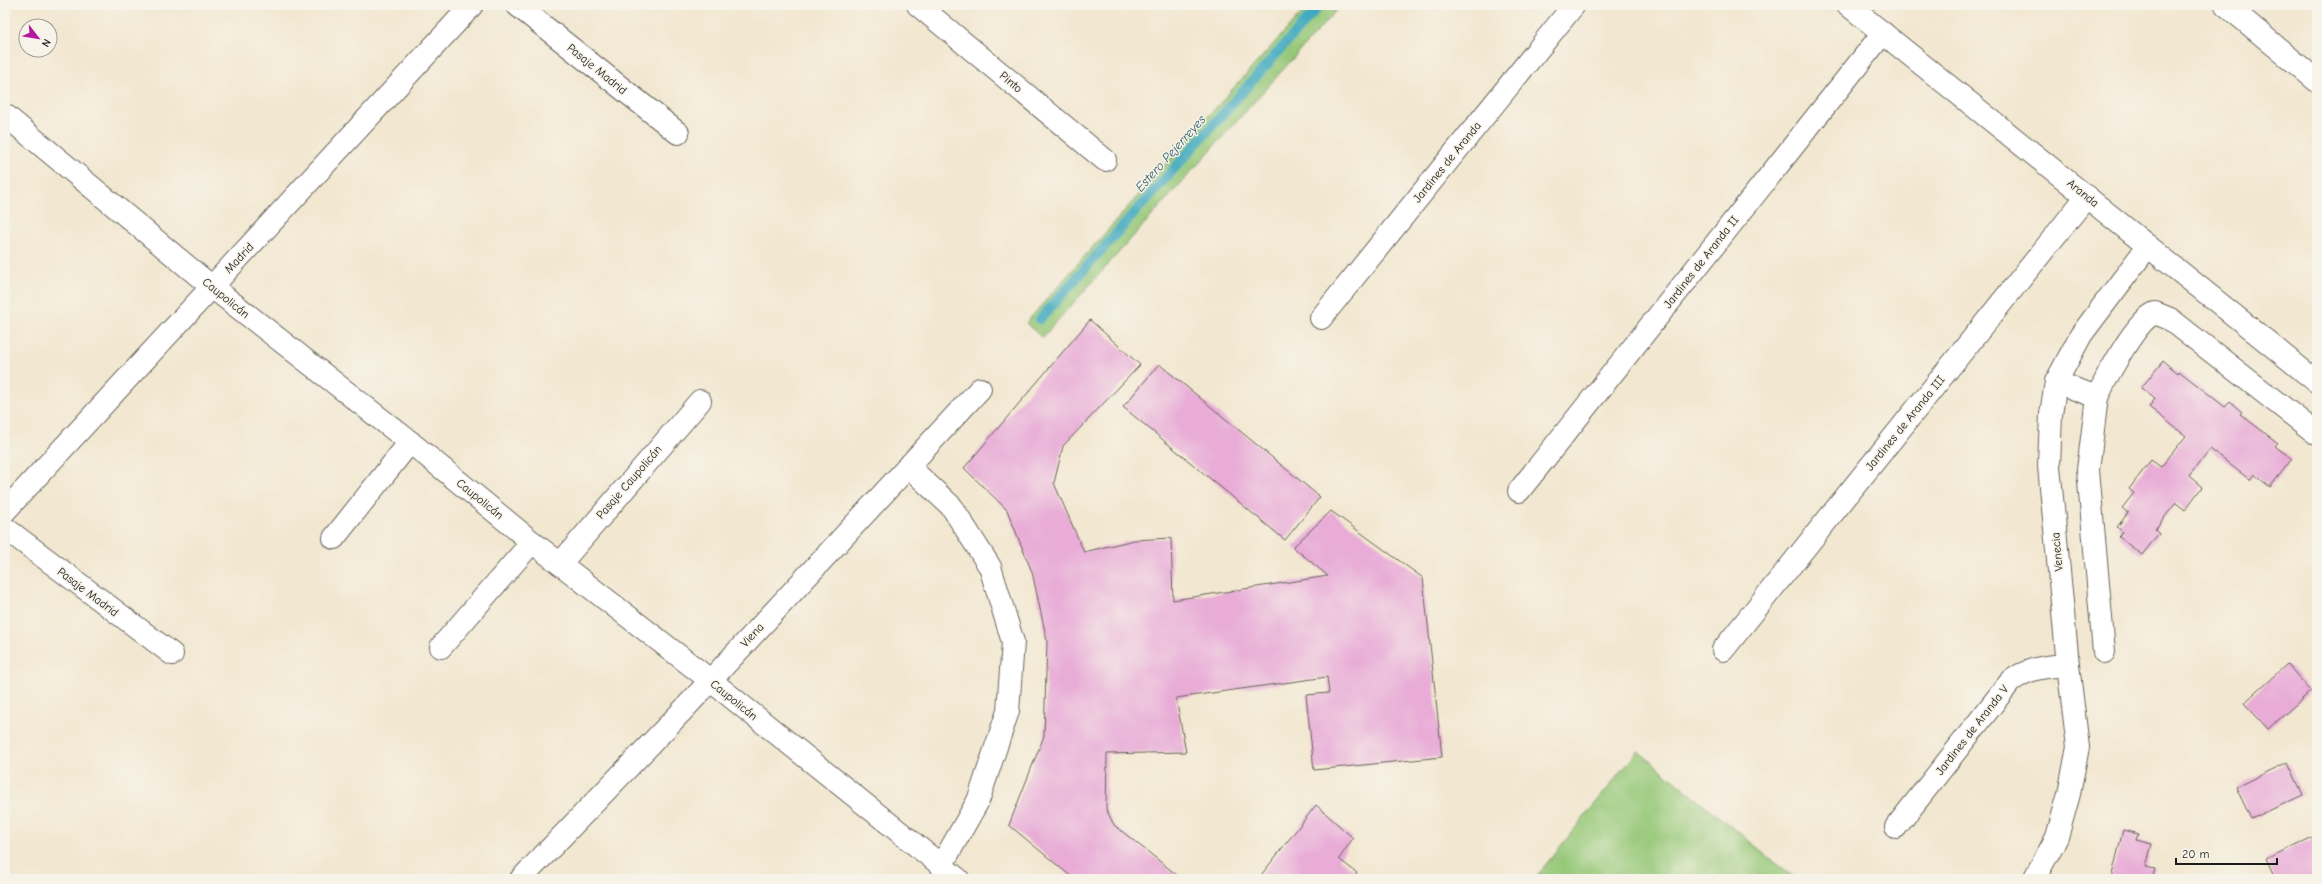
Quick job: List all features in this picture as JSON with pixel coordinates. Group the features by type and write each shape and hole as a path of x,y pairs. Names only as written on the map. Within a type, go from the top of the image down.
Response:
{"street":[{"name":"Madrid","path":"5,511 472,5"},
{"name":"Pasaje Madrid","path":"516,5 678,133"},
{"name":"Pinto","path":"918,5 1105,160"},
{"name":"Jardines de Aranda","path":"1321,318 1574,5"},
{"name":"Aranda","path":"1848,5 2317,382"},
{"path":"2226,5 2317,81"},
{"name":"Jardines de Aranda II","path":"1520,491 1883,33"},
{"name":"Caupolicán","path":"5,115 212,287 410,442 532,542 710,680 958,879"},
{"name":"Jardines de Aranda III","path":"1723,650 2087,196"},
{"name":"Venecia","path":"2034,879 2057,837 2069,794 2078,747 2068,665 2049,466 2051,414 2056,382 2081,334 2148,246"},
{"path":"2104,652 2088,470 2097,397 2110,370 2144,320 2155,313 2170,319 2317,434"},
{"path":"2056,382 2097,397"},
{"name":"Viena","path":"521,879 710,680 980,389"},
{"name":"Pasaje Caupolicán","path":"560,564 700,401"},
{"path":"334,538 410,442"},
{"path":"908,466 952,508 990,567 1013,642 1008,711 978,801 941,866"},
{"name":"Pasaje Madrid","path":"5,528 172,654"},
{"path":"441,647 532,542"},
{"name":"Jardines de Aranda V","path":"1896,827 2010,682 2020,673 2032,668 2068,665"}],"green space":[{"path":"1309,5 1341,5 1042,338 1026,323 1202,123"},
{"path":"1638,751 1796,879 1534,879"}],"building":[{"path":"1090,320 1140,365 1063,446 1054,483 1084,552 1134,540 1171,538 1173,600 1328,576 1293,547 1331,511 1423,578 1442,757 1314,770 1306,695 1329,693 1327,677 1176,698 1186,752 1107,754 1106,809 1114,825 1182,879 1074,879 1009,825 1044,736 1047,641 1032,572 1007,510 964,468"},
{"path":"2163,361 2178,373 2179,371 2225,407 2230,402 2242,412 2240,414 2278,443 2275,446 2292,459 2270,487 2254,474 2250,480 2210,449 2189,476 2202,487 2185,510 2176,503 2155,529 2159,533 2142,555 2119,537 2123,532 2117,527 2128,513 2122,508 2134,493 2129,489 2151,460 2161,467 2186,436 2149,407 2155,399 2141,388"},
{"path":"1159,364 1320,497 1285,540 1123,407"},
{"path":"2287,664 2311,691 2268,729 2244,703"},
{"path":"2288,762 2303,795 2251,819 2236,787"},
{"path":"1316,805 1353,838 1339,859 1357,873 1353,879 1258,879"},
{"path":"2123,830 2138,834 2136,840 2152,844 2146,867 2155,869 2152,879 2111,879"},
{"path":"2317,835 2317,874 2308,879 2275,879 2266,859"}],"waterway":[{"name":"Estero Pejerreyes","path":"1040,319 1320,5"}]}
